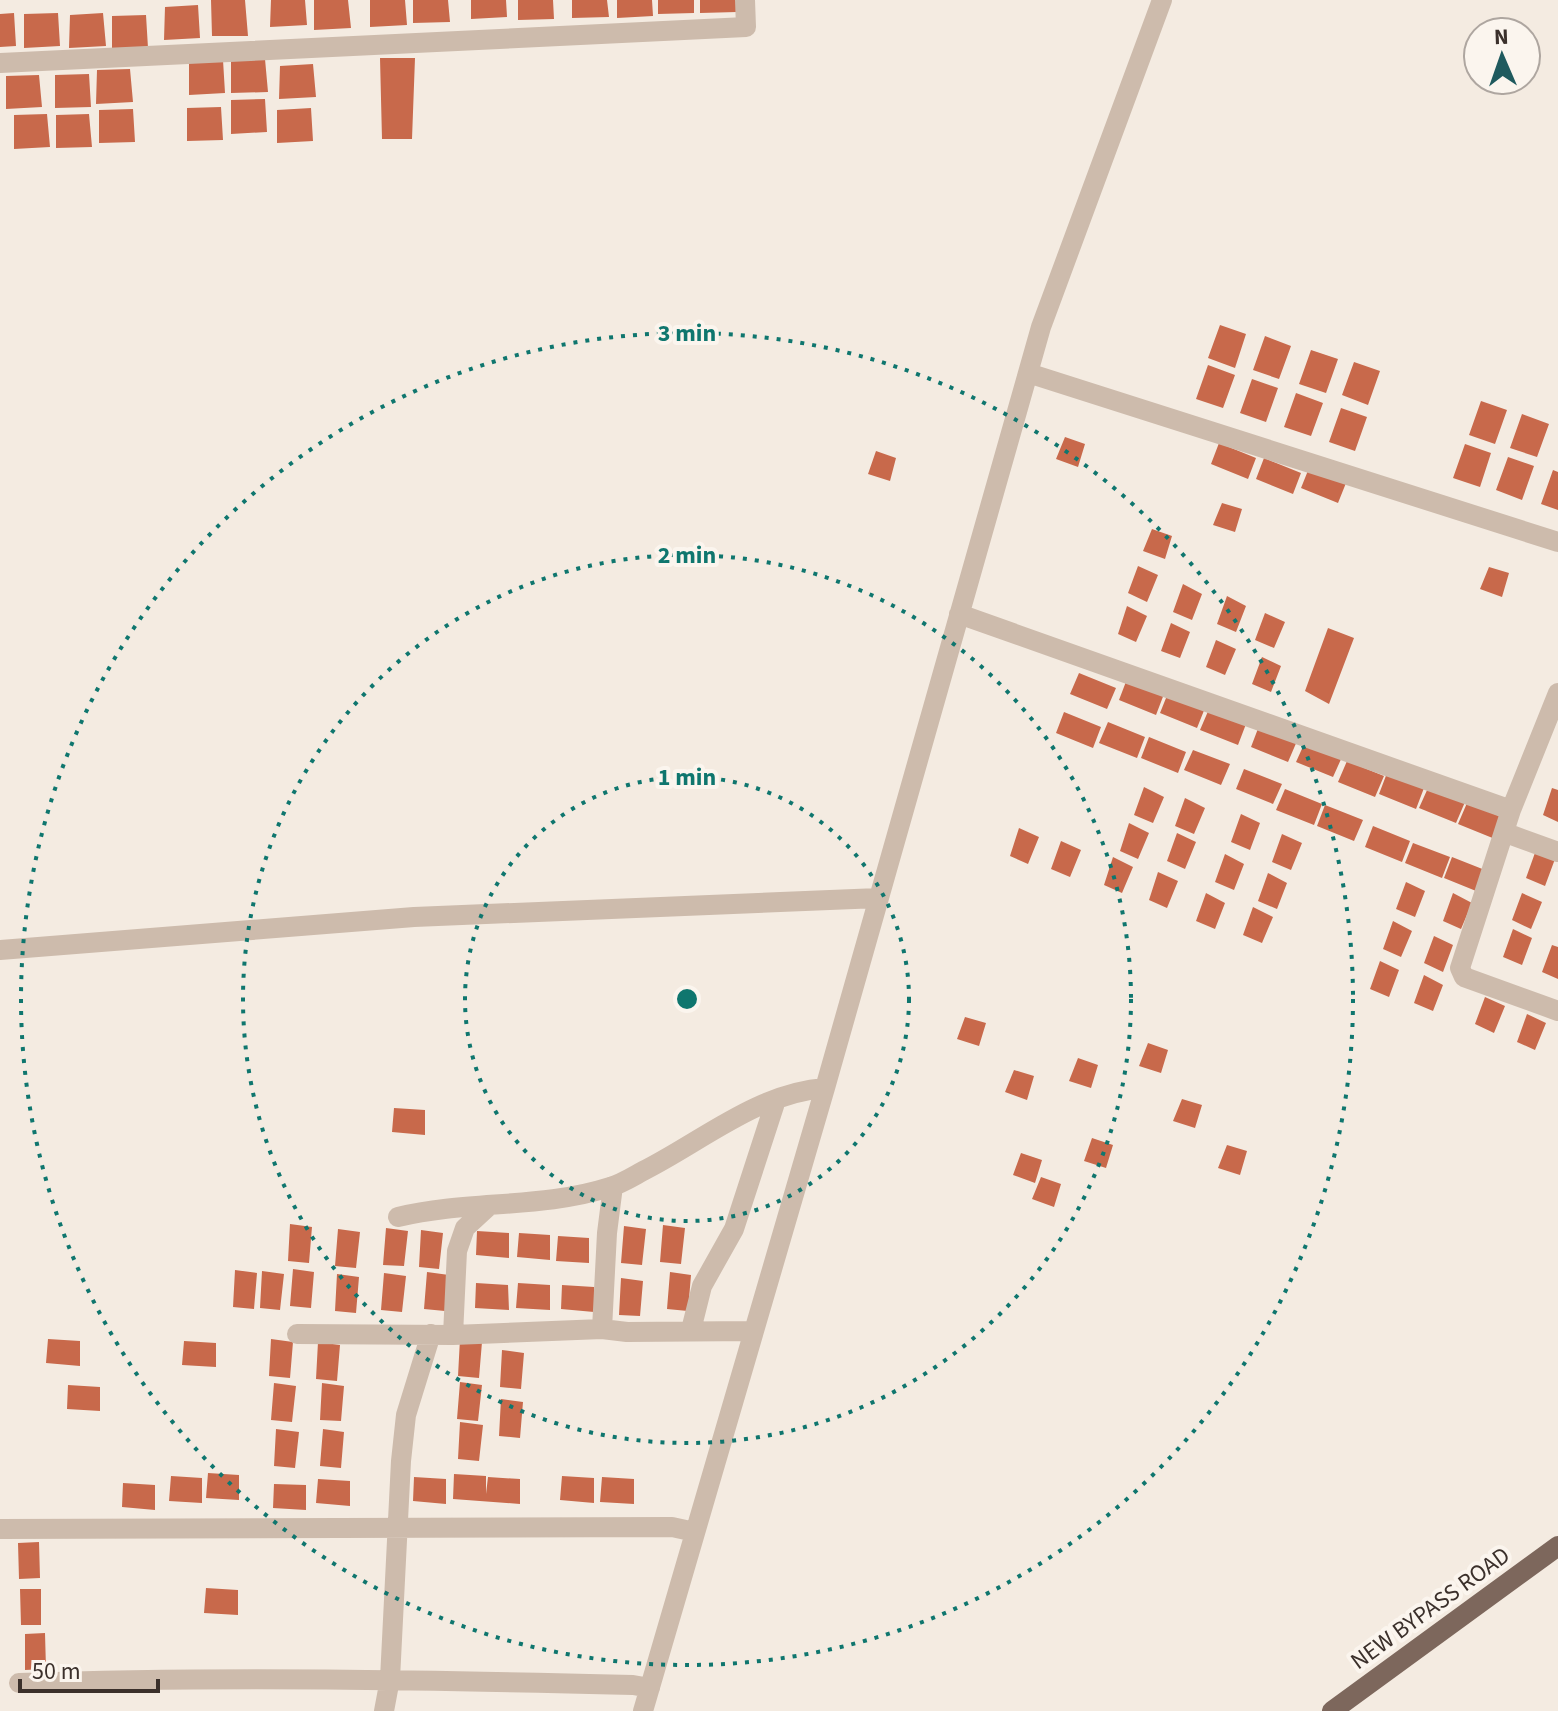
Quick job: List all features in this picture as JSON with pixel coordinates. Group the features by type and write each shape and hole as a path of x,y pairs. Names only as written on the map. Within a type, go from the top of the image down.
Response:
{"main road":[{"name":"NEW BYPASS ROAD","path":"1332,1711 1558,1546"}],"street":[{"path":"0,63 746,27 745,0"},
{"path":"643,1711 825,1088 1041,327 1162,0"},
{"path":"1028,373 1558,542"},
{"path":"959,614 1511,810"},
{"path":"1558,693 1511,810 1506,833 1461,957 1461,974 1558,1010"},
{"path":"1506,833 1558,852"},
{"path":"0,950 414,917 879,898"},
{"path":"398,1217 575,1196 613,1186 679,1152 731,1119 805,1090 825,1088"},
{"path":"691,1330 702,1286 734,1229 776,1100"},
{"path":"602,1329 613,1186"},
{"path":"453,1335 457,1251 465,1228 490,1205"},
{"path":"297,1334 453,1335 602,1329 627,1332 754,1331"},
{"path":"384,1711 390,1679 406,1415 431,1334"},
{"path":"0,1529 672,1527 695,1532"},
{"path":"19,1683 163,1679 390,1679 633,1685 650,1688"}],"building":[{"path":"211,0 245,0 248,36 212,36"},
{"path":"271,0 305,0 307,25 270,27"},
{"path":"314,0 348,0 351,28 314,30"},
{"path":"370,0 405,0 407,25 370,27"},
{"path":"413,0 448,0 450,22 413,23"},
{"path":"471,0 506,0 507,17 471,19"},
{"path":"518,0 553,0 554,19 518,20"},
{"path":"572,0 607,0 609,17 572,18"},
{"path":"617,0 652,0 653,16 617,18"},
{"path":"658,0 694,0 694,13 658,14"},
{"path":"700,0 736,0 737,12 700,13"},
{"path":"198,5 200,38 164,40 165,7"},
{"path":"14,13 16,46 0,47 0,14"},
{"path":"58,13 60,46 24,48 24,14"},
{"path":"103,13 106,46 69,48 70,15"},
{"path":"146,15 148,48 112,49 112,16"},
{"path":"380,58 415,58 412,139 382,139"},
{"path":"265,59 268,92 231,93 231,60"},
{"path":"223,60 225,93 189,95 189,62"},
{"path":"313,64 316,97 279,99 280,66"},
{"path":"130,69 133,102 96,104 97,70"},
{"path":"89,74 91,107 55,108 55,75"},
{"path":"39,75 42,107 6,109 6,76"},
{"path":"265,99 267,132 231,134 231,100"},
{"path":"221,107 223,140 187,141 187,108"},
{"path":"311,108 313,141 277,143 277,110"},
{"path":"133,109 135,142 99,143 99,110"},
{"path":"47,114 50,147 14,149 14,115"},
{"path":"89,114 92,147 56,148 56,115"},
{"path":"1220,325 1246,334 1235,368 1208,358"},
{"path":"1265,336 1291,346 1279,379 1253,370"},
{"path":"1311,350 1338,359 1326,393 1299,384"},
{"path":"1354,362 1380,371 1368,405 1342,395"},
{"path":"1208,365 1235,375 1223,408 1196,399"},
{"path":"1252,379 1278,388 1266,422 1240,413"},
{"path":"1296,393 1323,403 1311,436 1284,427"},
{"path":"1481,401 1507,410 1495,444 1469,435"},
{"path":"1341,408 1367,417 1355,451 1329,442"},
{"path":"1522,414 1549,424 1537,457 1510,448"},
{"path":"1065,437 1085,444 1078,467 1056,459"},
{"path":"1219,443 1256,458 1248,479 1211,464"},
{"path":"1465,444 1491,453 1480,487 1453,478"},
{"path":"876,451 896,458 890,481 868,474"},
{"path":"1508,457 1534,466 1522,500 1496,490"},
{"path":"1264,458 1301,473 1293,494 1256,479"},
{"path":"1309,468 1346,483 1338,503 1301,488"},
{"path":"1553,470 1558,472 1558,510 1541,504"},
{"path":"1222,503 1242,509 1235,532 1213,525"},
{"path":"1152,529 1172,536 1165,559 1143,551"},
{"path":"1138,566 1158,575 1147,602 1128,593"},
{"path":"1489,567 1509,573 1502,597 1480,589"},
{"path":"1183,584 1202,594 1192,620 1173,612"},
{"path":"1227,596 1246,606 1236,632 1217,624"},
{"path":"1127,606 1147,616 1136,642 1118,634"},
{"path":"1265,613 1285,622 1274,648 1255,640"},
{"path":"1171,623 1190,632 1180,658 1161,651"},
{"path":"1328,628 1354,638 1329,704 1305,691"},
{"path":"1216,640 1236,649 1225,675 1206,667"},
{"path":"1262,657 1281,666 1271,692 1252,684"},
{"path":"1079,673 1116,688 1107,709 1070,694"},
{"path":"1127,679 1164,694 1156,715 1119,700"},
{"path":"1168,693 1205,708 1197,728 1160,713"},
{"path":"1209,709 1246,724 1238,745 1200,730"},
{"path":"1064,712 1101,727 1093,748 1056,733"},
{"path":"1108,722 1145,737 1137,758 1099,743"},
{"path":"1259,726 1297,741 1288,762 1251,747"},
{"path":"1149,737 1186,752 1178,773 1141,758"},
{"path":"1305,742 1342,757 1333,777 1296,762"},
{"path":"1193,750 1230,764 1221,785 1184,770"},
{"path":"1347,761 1384,776 1375,797 1338,782"},
{"path":"1244,769 1282,784 1273,804 1236,789"},
{"path":"1387,773 1424,788 1416,809 1379,794"},
{"path":"1144,787 1164,797 1153,823 1134,815"},
{"path":"1428,788 1465,802 1456,823 1419,808"},
{"path":"1552,788 1558,790 1558,822 1543,815"},
{"path":"1285,789 1322,804 1314,825 1276,810"},
{"path":"1185,798 1205,808 1194,834 1175,826"},
{"path":"1467,803 1504,818 1495,839 1458,824"},
{"path":"1325,805 1363,820 1354,841 1317,826"},
{"path":"1241,814 1260,823 1250,850 1231,842"},
{"path":"1129,823 1149,833 1138,859 1120,851"},
{"path":"1373,826 1410,841 1402,862 1365,847"},
{"path":"1019,828 1039,837 1028,864 1010,856"},
{"path":"1177,833 1196,842 1185,869 1167,861"},
{"path":"1282,834 1302,843 1291,870 1272,862"},
{"path":"1061,841 1081,850 1070,877 1051,869"},
{"path":"1413,843 1450,857 1442,878 1405,863"},
{"path":"1536,850 1555,859 1545,886 1526,878"},
{"path":"1225,854 1244,864 1234,890 1215,882"},
{"path":"1113,857 1133,867 1122,893 1104,885"},
{"path":"1452,857 1490,872 1481,893 1444,878"},
{"path":"1158,872 1178,881 1167,908 1149,900"},
{"path":"1268,873 1287,883 1277,909 1258,901"},
{"path":"1406,882 1425,891 1415,917 1396,909"},
{"path":"1206,893 1225,903 1215,929 1196,921"},
{"path":"1453,893 1472,903 1461,929 1443,921"},
{"path":"1522,893 1542,902 1531,929 1512,920"},
{"path":"1253,907 1273,917 1262,943 1243,935"},
{"path":"1393,921 1412,931 1401,957 1383,949"},
{"path":"1513,929 1532,938 1522,965 1503,957"},
{"path":"1434,936 1453,945 1443,972 1424,963"},
{"path":"1552,945 1558,947 1558,979 1542,972"},
{"path":"1380,961 1399,970 1389,997 1370,989"},
{"path":"1424,975 1443,985 1433,1011 1414,1003"},
{"path":"1485,997 1505,1006 1494,1033 1475,1024"},
{"path":"1527,1014 1546,1023 1535,1050 1517,1042"},
{"path":"965,1017 986,1023 979,1046 957,1039"},
{"path":"1148,1043 1168,1050 1161,1073 1139,1066"},
{"path":"1078,1058 1098,1065 1091,1088 1069,1081"},
{"path":"1014,1070 1034,1076 1027,1100 1005,1092"},
{"path":"1182,1099 1202,1105 1195,1128 1173,1121"},
{"path":"394,1108 425,1110 425,1135 392,1132"},
{"path":"1092,1138 1113,1145 1106,1168 1084,1161"},
{"path":"1227,1145 1247,1151 1240,1175 1218,1168"},
{"path":"1021,1153 1042,1160 1035,1183 1013,1175"},
{"path":"1041,1177 1061,1184 1054,1207 1032,1199"},
{"path":"290,1224 312,1227 309,1263 288,1261"},
{"path":"663,1225 685,1228 681,1264 660,1262"},
{"path":"624,1226 646,1229 642,1265 621,1263"},
{"path":"386,1228 408,1231 404,1266 383,1265"},
{"path":"338,1229 360,1232 356,1268 335,1266"},
{"path":"421,1230 443,1233 439,1269 419,1267"},
{"path":"477,1231 509,1233 509,1258 476,1255"},
{"path":"519,1233 550,1235 550,1260 517,1257"},
{"path":"558,1236 589,1238 589,1263 556,1261"},
{"path":"293,1269 314,1272 311,1308 290,1306"},
{"path":"235,1270 257,1273 254,1309 233,1307"},
{"path":"262,1271 284,1274 280,1310 260,1308"},
{"path":"427,1272 449,1275 445,1311 424,1309"},
{"path":"670,1272 691,1275 688,1311 667,1309"},
{"path":"384,1273 406,1276 402,1312 381,1310"},
{"path":"337,1274 359,1277 356,1313 335,1311"},
{"path":"621,1278 643,1281 640,1316 619,1315"},
{"path":"476,1283 508,1285 509,1310 475,1308"},
{"path":"518,1283 550,1285 550,1310 516,1308"},
{"path":"562,1285 594,1287 594,1312 561,1309"},
{"path":"48,1339 80,1341 80,1366 46,1363"},
{"path":"271,1339 293,1342 290,1378 269,1376"},
{"path":"460,1339 482,1342 479,1378 458,1376"},
{"path":"184,1341 216,1343 216,1367 182,1365"},
{"path":"318,1342 340,1345 337,1381 316,1379"},
{"path":"502,1350 524,1353 521,1389 500,1387"},
{"path":"460,1382 482,1385 478,1421 457,1419"},
{"path":"274,1383 296,1386 292,1422 271,1420"},
{"path":"322,1383 344,1386 341,1421 320,1420"},
{"path":"68,1385 100,1387 100,1411 67,1409"},
{"path":"501,1399 523,1402 520,1438 499,1436"},
{"path":"460,1422 483,1425 479,1461 458,1459"},
{"path":"276,1429 299,1432 295,1468 274,1466"},
{"path":"323,1429 344,1432 341,1468 320,1466"},
{"path":"208,1473 239,1475 239,1500 206,1498"},
{"path":"454,1474 486,1476 486,1494 488,1477 520,1479 520,1504 453,1499"},
{"path":"171,1476 202,1478 202,1503 169,1501"},
{"path":"562,1476 594,1478 594,1503 560,1500"},
{"path":"414,1477 446,1479 446,1504 413,1501"},
{"path":"602,1477 634,1479 634,1504 600,1502"},
{"path":"318,1479 350,1481 350,1506 316,1503"},
{"path":"123,1483 155,1485 155,1510 122,1507"},
{"path":"274,1484 306,1485 306,1510 273,1508"},
{"path":"39,1542 40,1578 19,1579 18,1543"},
{"path":"206,1588 238,1590 238,1615 204,1613"},
{"path":"20,1589 41,1589 41,1625 21,1625"},
{"path":"45,1633 46,1669 25,1670 25,1634"}]}
